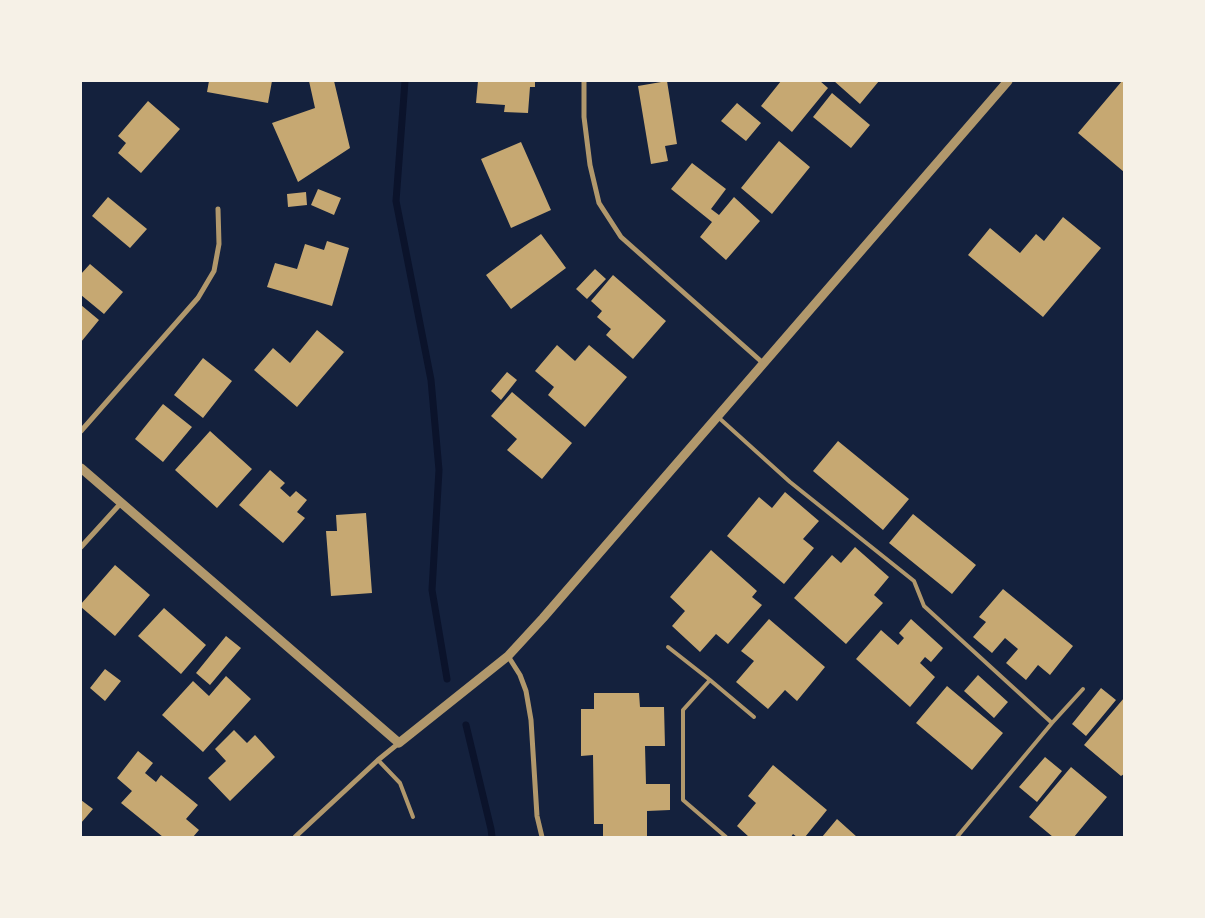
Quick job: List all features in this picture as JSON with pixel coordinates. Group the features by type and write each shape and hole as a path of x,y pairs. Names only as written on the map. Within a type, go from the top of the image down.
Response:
{"street":[{"path":"584,81 584,117 590,165 599,203 621,237 764,363"},
{"path":"295,837 378,760 508,656 580,577 1008,81"},
{"path":"81,431 198,298 214,271 219,244 218,209"},
{"path":"81,468 399,743"},
{"path":"81,547 121,502"},
{"path":"508,656 520,675 530,710 537,816 542,837"}],"lane":[{"path":"718,417 790,482 914,582 924,606 1052,723"},
{"path":"668,647 754,717"},
{"path":"710,680 683,710 683,800 726,837"},
{"path":"958,837 1052,723 1083,689"},
{"path":"378,760 400,783 413,817"}],"building":[{"path":"209,81 272,81 268,103 207,92"},
{"path":"309,81 334,81 350,148 298,182 272,123 315,108"},
{"path":"478,81 535,81 535,87 530,87 528,113 504,112 505,105 476,103"},
{"path":"667,81 677,144 665,146 668,161 651,164 638,86"},
{"path":"781,81 820,81 828,88 792,132 761,106"},
{"path":"834,81 879,81 860,104"},
{"path":"1124,81 1124,172 1078,133"},
{"path":"832,93 870,125 851,148 813,117"},
{"path":"148,101 180,129 141,173 118,153 126,143 118,136"},
{"path":"737,103 761,123 746,141 721,121"},
{"path":"779,141 810,167 772,214 741,188"},
{"path":"521,142 551,210 511,228 481,159"},
{"path":"692,163 726,189 711,209 719,215 734,197 760,221 726,260 700,237 712,222 671,189"},
{"path":"318,189 341,198 334,215 311,205"},
{"path":"306,192 307,205 288,207 287,194"},
{"path":"108,197 147,229 130,248 92,216"},
{"path":"1063,217 1101,248 1043,317 968,255 990,228 1020,253 1036,234 1044,241"},
{"path":"541,234 566,268 511,309 486,275"},
{"path":"327,241 349,248 332,306 267,287 275,263 297,269 305,244 324,250"},
{"path":"90,264 123,292 104,314 81,295 81,274"},
{"path":"595,269 606,279 587,299 576,289"},
{"path":"613,275 666,321 633,359 606,335 611,329 597,317 602,311 591,301"},
{"path":"81,305 99,320 81,342"},
{"path":"317,330 344,352 297,407 254,370 273,348 290,363"},
{"path":"557,345 575,361 589,345 627,377 585,427 548,395 554,387 535,371"},
{"path":"203,358 232,381 203,418 174,395"},
{"path":"507,372 517,380 501,400 491,391"},
{"path":"512,392 572,443 542,479 507,450 517,439 491,416"},
{"path":"163,404 192,427 163,462 135,439"},
{"path":"210,431 252,469 217,508 175,470"},
{"path":"838,441 909,499 883,530 813,471"},
{"path":"270,470 285,483 280,488 290,497 296,491 307,500 297,512 305,518 283,543 239,505"},
{"path":"785,492 819,521 803,539 814,548 784,584 727,536 759,497 772,508"},
{"path":"366,513 372,593 331,596 326,531 337,531 336,515"},
{"path":"913,514 976,565 952,594 889,543"},
{"path":"855,547 889,577 874,595 883,603 846,644 794,598 832,555 841,563"},
{"path":"711,550 757,591 752,597 762,605 728,644 716,634 700,652 672,626 685,611 670,597"},
{"path":"115,565 150,595 115,636 81,607 81,604"},
{"path":"1003,589 1073,646 1050,675 1038,665 1026,680 1006,663 1018,649 1005,638 992,653 973,637 986,622 979,617"},
{"path":"164,608 206,645 181,674 138,636"},
{"path":"769,619 825,667 797,701 785,690 768,709 736,682 754,661 741,651"},
{"path":"911,619 943,648 931,662 925,657 920,663 935,677 910,707 856,659 881,630 898,645 904,638 899,633"},
{"path":"226,636 241,648 210,685 196,673"},
{"path":"105,669 121,681 105,701 90,688"},
{"path":"978,675 1008,702 994,718 964,691"},
{"path":"226,676 251,699 203,752 162,715 193,681 209,696"},
{"path":"947,686 1003,733 972,770 916,723"},
{"path":"1101,688 1116,700 1086,736 1072,724"},
{"path":"594,693 639,693 640,707 664,707 665,746 645,746 646,784 670,784 670,810 647,811 647,837 603,837 603,824 594,824 593,755 581,756 581,709 594,709"},
{"path":"1124,698 1124,774 1121,776 1084,745"},
{"path":"234,730 247,743 255,735 275,757 230,801 208,778 226,761 215,749"},
{"path":"138,751 153,763 145,773 156,782 161,775 198,805 186,819 199,830 193,837 163,837 121,803 132,791 117,778"},
{"path":"1045,757 1062,771 1037,802 1019,787"},
{"path":"773,765 827,810 805,837 797,837 793,834 791,837 749,837 737,826 756,803 748,796"},
{"path":"1071,767 1107,797 1074,837 1053,837 1029,817"},
{"path":"81,800 93,809 81,823"},
{"path":"837,819 857,837 822,837"}],"waterway":[{"path":"405,81 396,201 431,380 439,470 432,590 447,679"},
{"path":"466,725 492,837"}]}
